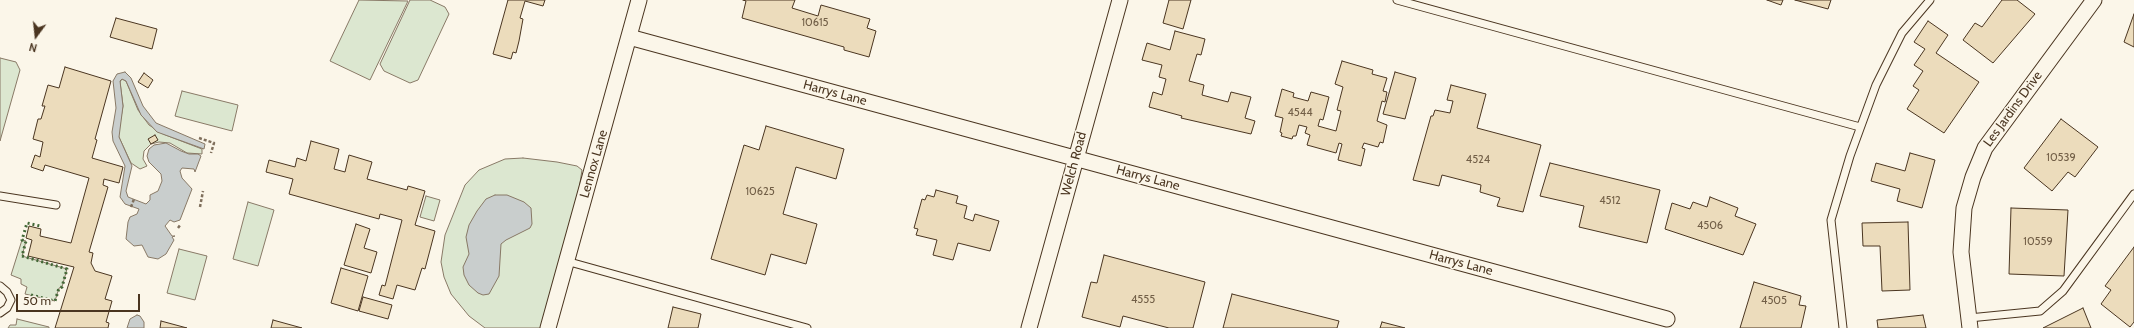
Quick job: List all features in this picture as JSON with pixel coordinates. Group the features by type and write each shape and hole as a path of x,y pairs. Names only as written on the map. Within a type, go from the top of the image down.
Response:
{"street":[{"name":"Lennox Lane","path":"548,328 639,0"},
{"name":"Welch Road","path":"1029,328 1120,0"},
{"name":"Les Jardins Drive","path":"1970,323 1961,252 1964,208 1973,177 1985,148 2094,0"},
{"name":"Harrys Lane","path":"629,37 1667,319"}],"lane":[{"path":"1397,0 1860,128"},
{"path":"1843,328 1831,220 1860,128 1876,85 1902,33 1930,0"},
{"path":"1970,323 2040,311 2063,292 2134,194"},
{"path":"0,196 56,205"},
{"path":"566,261 806,328"},
{"path":"0,286 7,292 11,300 7,308 0,313"}],"path":[{"path":"199,138 214,143 212,152"},
{"path":"200,207 203,191"},
{"path":"131,207 134,199"},
{"path":"178,228 181,224"}],"green space":[{"path":"359,0 408,1 370,80 330,61"},
{"path":"410,0 430,0 445,7 449,14 418,80 410,83 384,71 380,64"},
{"path":"0,58 16,62 20,70 0,141"},
{"path":"122,79 126,81 138,110 149,125 163,134 202,149 202,154 187,153 170,143 159,142 151,144 144,151 143,159 147,166 140,169 131,163 118,135 123,106 120,82"},
{"path":"182,91 238,105 232,131 175,116"},
{"path":"523,158 577,166 582,170 575,215 543,328 485,328 469,316 451,294 444,277 441,262 445,235 465,185 479,170 505,159"},
{"path":"426,196 440,200 434,221 420,217"},
{"path":"248,202 274,210 258,266 233,259"},
{"path":"22,240 26,241 22,256 67,269 62,287 59,288 55,301 25,294 27,287 21,284 21,279 11,275"},
{"path":"179,249 207,256 195,300 167,293"},
{"path":"17,319 49,328 8,328 10,325 16,325"}],"shaded area":[{"path":"125,72 131,78 143,106 156,123 205,144 204,149 157,132 141,115 126,81 122,79 120,81 123,106 119,137 132,166 126,191 128,197 146,204 150,200 150,195 158,191 162,181 161,174 149,162 147,156 149,149 154,145 166,143 189,154 198,154 201,156 195,172 194,169 182,168 180,171 182,178 192,189 180,220 174,222 170,220 165,226 172,236 175,236 172,237 174,240 166,254 158,259 148,257 142,245 134,246 126,239 130,217 137,214 139,209 125,204 120,197 125,166 113,141 112,132 116,108 113,81 117,74"},
{"path":"495,195 507,195 524,202 531,208 532,224 530,228 501,244 499,276 489,294 483,295 478,293 469,285 464,275 463,267 469,254 466,237 469,225 477,211 486,199"},
{"path":"137,315 140,316 144,322 144,328 127,328 130,319"}],"building":[{"path":"508,0 545,0 543,6 525,1 520,18 523,19 519,41 516,53 513,52 511,59 493,54"},
{"path":"743,0 795,0 792,8 818,16 821,5 870,19 867,28 876,31 869,57 844,50 844,47 742,18 746,1"},
{"path":"1169,0 1191,0 1183,29 1163,23"},
{"path":"1767,0 1783,0 1781,5"},
{"path":"1795,0 1831,0 1828,9"},
{"path":"2002,0 2017,0 2035,14 1993,63 1963,40 1975,23 1982,27"},
{"path":"2134,14 2134,47 2124,42"},
{"path":"116,18 157,29 152,49 110,37"},
{"path":"1928,21 1948,35 1936,53 1979,82 1944,133 1907,109 1919,90 1913,86 1923,71 1914,65 1925,49 1914,42"},
{"path":"1175,31 1205,39 1201,55 1197,54 1189,81 1204,85 1202,95 1228,102 1231,92 1251,97 1245,118 1255,121 1251,134 1181,118 1182,116 1149,107 1153,92 1162,95 1166,79 1159,77 1162,65 1142,60 1147,43 1170,50"},
{"path":"1342,61 1373,70 1372,74 1387,78 1383,91 1387,92 1385,102 1382,101 1377,121 1387,125 1383,143 1380,142 1378,147 1364,143 1362,148 1365,149 1361,166 1338,160 1342,144 1339,143 1336,153 1307,145 1310,135 1305,133 1307,127 1299,125 1296,136 1293,136 1292,139 1281,136 1282,133 1280,132 1283,118 1275,116 1282,89 1294,93 1293,97 1308,101 1311,92 1329,97 1323,120 1320,119 1318,126 1336,131 1341,111 1337,110 1343,87 1335,84"},
{"path":"65,67 111,81 95,139 97,140 92,158 123,167 119,183 104,179 103,185 108,187 89,252 93,253 91,263 95,271 112,276 105,299 112,301 106,322 109,323 108,328 55,328 74,267 28,256 32,240 26,238 29,226 41,229 40,236 71,243 89,178 45,165 43,171 31,167 35,155 40,157 43,142 33,139 38,119 41,119 45,106 42,106 48,85 59,88"},
{"path":"1395,72 1416,78 1405,119 1383,114"},
{"path":"144,73 153,80 148,88 138,82"},
{"path":"1451,85 1486,94 1477,128 1541,145 1523,212 1497,206 1500,198 1480,192 1481,185 1442,175 1439,186 1413,180 1431,116 1433,116 1435,110 1450,113 1453,101 1447,100"},
{"path":"2061,119 2098,147 2075,177 2068,172 2052,191 2024,168"},
{"path":"766,126 844,149 836,179 796,167 783,214 817,224 806,264 771,254 765,275 711,259 744,145 759,150"},
{"path":"155,135 158,140 151,144 148,139"},
{"path":"311,141 339,149 334,169 345,172 349,155 372,162 367,179 407,190 408,186 425,191 415,225 435,231 425,269 422,268 415,290 397,285 393,299 379,295 382,285 385,286 402,220 380,214 379,219 289,194 293,179 266,172 269,160 295,167 297,158 306,161"},
{"path":"1910,153 1935,160 1922,208 1897,201 1900,189 1871,181 1876,163 1905,171"},
{"path":"1550,163 1660,190 1647,243 1579,227 1584,206 1540,196"},
{"path":"936,190 958,196 956,203 967,206 964,218 973,221 975,214 999,221 990,251 958,243 953,260 933,255 937,240 916,235 918,229 914,228 922,199 925,200 927,195 934,197"},
{"path":"1710,197 1738,208 1735,216 1756,224 1743,255 1665,229 1672,203 1690,209 1693,202 1707,207"},
{"path":"2011,208 2068,210 2064,276 2009,274"},
{"path":"1908,222 1910,290 1882,291 1880,246 1863,246 1862,223"},
{"path":"356,224 370,229 364,248 377,252 371,273 344,265"},
{"path":"2134,247 2134,322 2130,327 2101,304 2111,290 2105,286"},
{"path":"1104,255 1205,282 1193,328 1169,328 1123,316 1120,327 1082,317 1091,282 1097,283"},
{"path":"341,268 368,276 358,311 331,303"},
{"path":"1754,282 1801,296 1799,305 1806,306 1801,328 1740,328"},
{"path":"1232,294 1339,321 1337,328 1223,328"},
{"path":"363,297 392,305 388,319 359,311"},
{"path":"673,307 701,314 698,328 668,328"},
{"path":"2083,308 2091,328 2043,328"},
{"path":"1923,315 1926,328 1878,328 1877,320"},
{"path":"273,320 302,328 271,328"},
{"path":"161,321 187,328 160,328"},
{"path":"1382,322 1405,328 1380,328"}],"hedge":[{"path":"31,295 55,301 59,288 62,287 67,269 22,256 26,241 22,240 27,223 40,226"}]}
